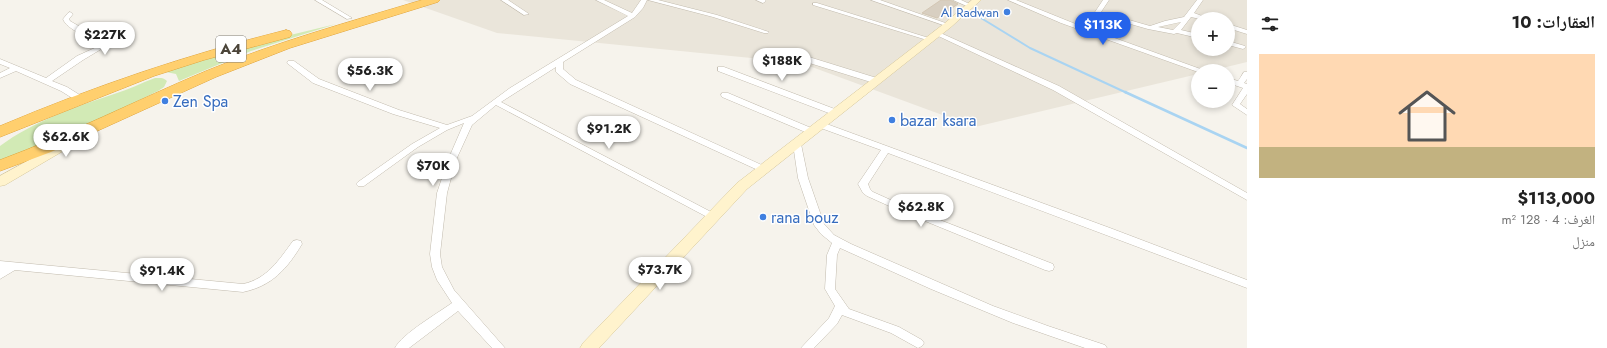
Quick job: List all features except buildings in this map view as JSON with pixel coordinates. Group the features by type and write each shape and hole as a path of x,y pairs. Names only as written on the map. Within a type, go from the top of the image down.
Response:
{"highway":[{"name":"A4","path":"0,132 131,80 218,52 416,0"},
{"name":"A4","path":"0,166 45,149 122,115 156,98 285,44 434,0"},
{"path":"131,80 159,75 171,78 173,82 170,87 156,98"},
{"path":"0,138 51,111"}],"street":[{"path":"318,0 349,18"},
{"path":"504,0 526,14"},
{"path":"599,0 633,16"},
{"path":"499,348 459,304 441,280 435,264 434,254 442,193 452,160 468,124 474,118 560,60 633,16 640,8 644,0"},
{"path":"651,0 715,16 766,32"},
{"path":"874,0 884,2 948,25"},
{"path":"884,2 893,0"},
{"path":"956,0 974,3"},
{"path":"1011,0 1079,28 1191,67"},
{"path":"1026,6 1032,0"},
{"path":"1079,28 1098,13 1106,0"},
{"path":"1177,31 1200,0"},
{"path":"589,348 712,216 742,186 817,129 974,3"},
{"path":"815,4 932,36 1056,88 1247,197"},
{"path":"1098,13 1150,28 1191,34"},
{"path":"46,82 80,58 101,47 105,43 86,34 67,22 66,19 70,14"},
{"path":"1150,28 1187,16 1191,17"},
{"path":"1235,28 1247,32"},
{"path":"1235,45 1243,47"},
{"path":"793,55 877,81"},
{"path":"560,60 559,70 573,82 764,169"},
{"path":"0,61 68,91 80,99"},
{"path":"291,63 316,81 396,112 446,127"},
{"path":"0,76 16,68"},
{"path":"721,69 837,112"},
{"path":"1238,84 1247,74"},
{"path":"1235,83 1247,88 1236,105 1247,114"},
{"path":"725,95 817,129 886,150 1106,230 1247,284"},
{"path":"496,102 712,216"},
{"path":"0,182 73,140 122,115"},
{"path":"361,184 408,151 446,127 474,118"},
{"path":"797,144 803,178 819,225 823,231 838,242 992,311 1058,336 1101,348"},
{"path":"886,150 863,184 866,191 901,208 1049,267"},
{"path":"838,242 832,255 830,289 845,312 894,330 918,343"},
{"path":"0,265 243,288 257,285 269,278 277,270 296,244"},
{"path":"0,275 12,266"},
{"path":"401,348 413,337 459,304"},
{"path":"807,348 833,321 841,306"}],"shaded area":[{"path":"403,0 1247,0 1247,62 1235,65 1191,64 1191,76 975,127 801,63 497,33"}],"green space":[{"path":"336,24 251,51 179,81 176,74 166,72 249,45"},
{"path":"155,78 163,78 167,81 164,87 158,91 99,120 0,162 0,146 27,129 85,104 124,91"}],"waterway":[{"path":"981,18 1030,48 1127,93"},
{"path":"1125,92 1247,148"}],"place":[{"name":"Al Radwan","path":"1007,12"},
{"name":"Zen Spa","path":"165,101"},
{"name":"bazar ksara","path":"892,120"},
{"name":"rana bouz","path":"763,217"}]}
